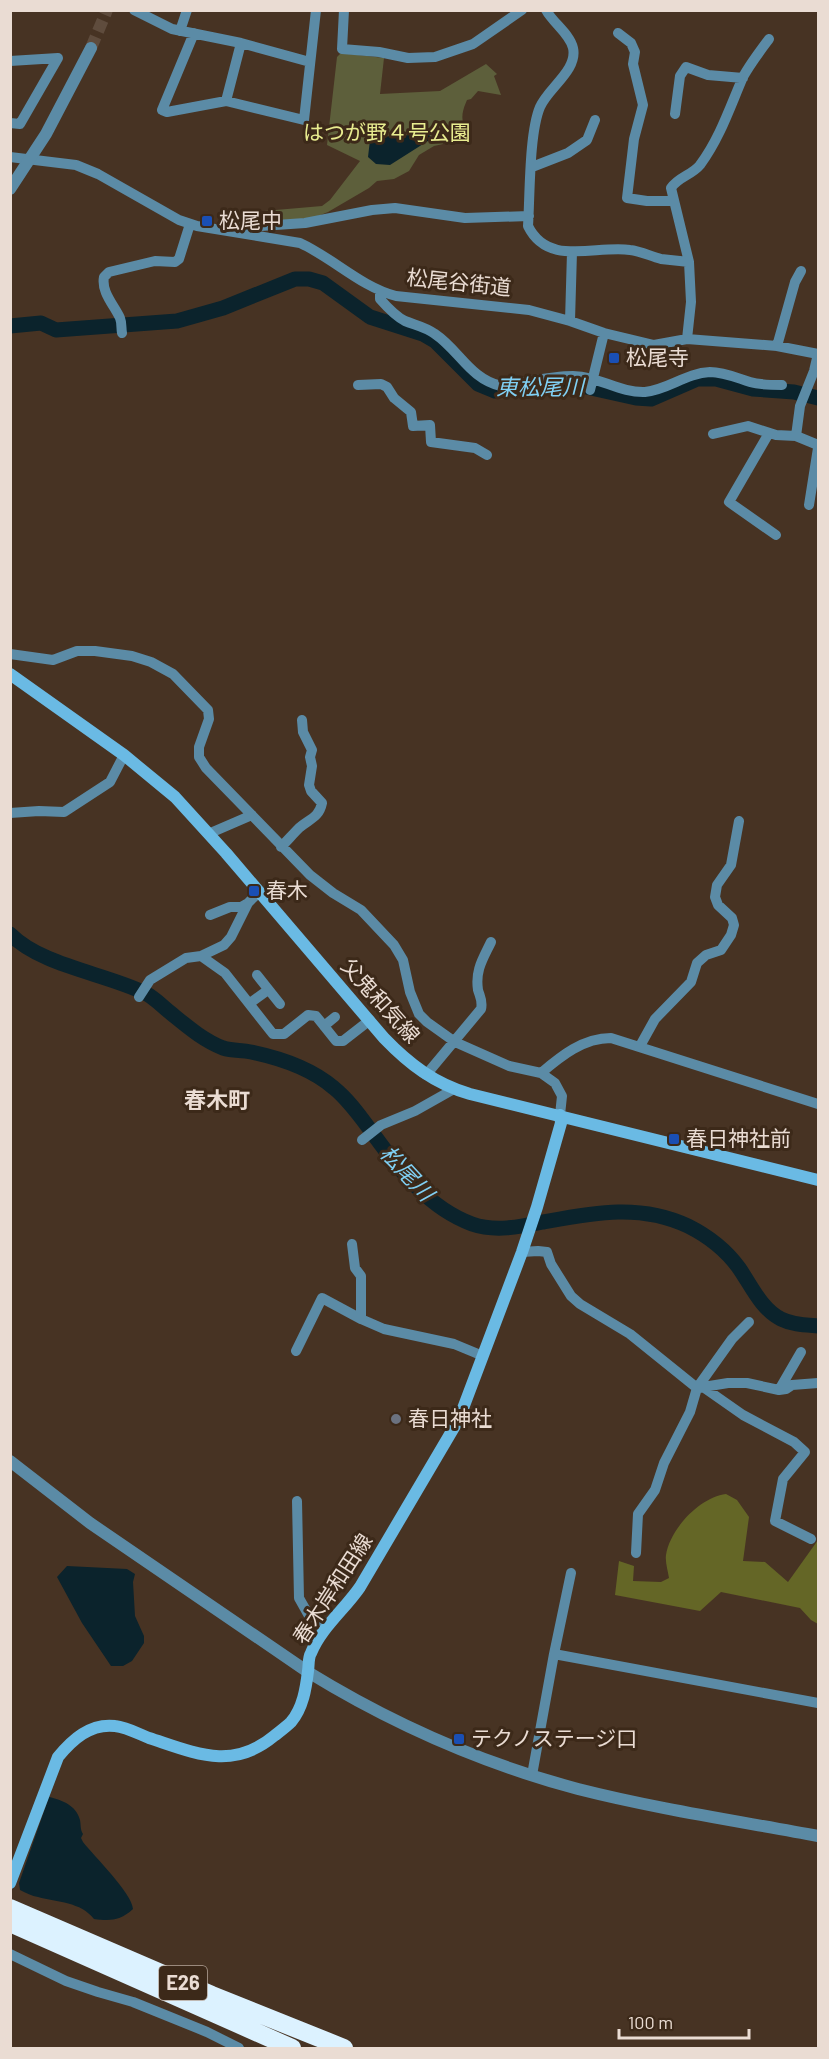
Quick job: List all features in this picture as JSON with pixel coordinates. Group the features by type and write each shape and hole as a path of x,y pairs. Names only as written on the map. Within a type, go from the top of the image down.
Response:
{"highway":[{"name":"E26","path":"15,1917 292,2049"},
{"name":"E26","path":"15,1917 344,2049"}],"main road":[{"name":"父鬼和気線","path":"10,674 124,755 175,797 398,1053 426,1075 454,1089 819,1180"},
{"name":"春木岸和田線","path":"11,1879 58,1757 71,1740 93,1728 115,1726 182,1749 217,1758 236,1756 264,1745 291,1722 300,1708 309,1656 316,1641 348,1605 360,1587 459,1419 537,1207 561,1123 560,1115"}],"street":[{"path":"134,10 172,29 241,43 310,62"},
{"path":"180,31 187,10"},
{"path":"194,33 162,110 167,112 226,102 303,124 316,10"},
{"path":"344,10 342,49 422,58 448,54 473,44 522,10"},
{"path":"546,10 570,41 573,49 567,70 547,95 537,116 528,226 533,236 540,243 549,247 572,252 630,250 662,259 689,262"},
{"path":"618,33 631,43 635,52 633,64 643,105 634,139 627,198 674,201"},
{"path":"687,339 691,302 689,262 671,188 675,182 688,175 699,165 728,118 743,78 769,39"},
{"path":"226,102 241,43"},
{"path":"10,189 46,134 91,48"},
{"path":"10,62 58,58 20,124 10,123"},
{"path":"675,114 680,76 686,67 708,75 743,78"},
{"path":"532,167 568,153 587,140 595,120"},
{"name":"松尾谷街道","path":"10,157 75,165 91,171 190,224 300,243 316,250 380,292 396,296 529,310 604,333 654,345 687,339 777,346 818,353 800,406 796,436"},
{"path":"216,229 305,223 372,210 395,208 465,218 529,216"},
{"path":"122,333 121,320 111,305 103,282 104,277 109,272 155,261 175,262 179,259 190,224"},
{"path":"570,321 572,252"},
{"path":"777,346 795,282 801,271"},
{"path":"380,292 380,299 391,311 405,321 426,328 437,335 471,371 490,384 501,386 574,376 591,384 647,392 663,388 694,374 711,372 752,383 782,385"},
{"path":"591,384 604,333"},
{"path":"358,385 381,384 387,387 394,398 411,412 413,426 430,425 431,442 475,448 487,455"},
{"path":"713,434 748,426 769,433 796,436 819,447 809,505"},
{"path":"769,433 729,502 776,535"},
{"path":"10,654 53,660 77,651 95,651 142,659 173,674 208,710 209,719 199,747 199,757 206,768 310,875 333,893 361,910 394,945 403,960 410,992 419,1014 455,1042 509,1066 541,1073 555,1083 562,1096 560,1115"},
{"path":"281,847 301,826 314,819 322,803 311,791 309,785 312,750 303,732 302,720"},
{"path":"10,813 64,812 110,782 124,755"},
{"path":"208,834 252,815"},
{"path":"640,1046 655,1019 686,990 697,963 706,955 721,950 731,935 734,925 732,918 718,905 715,897 717,885 731,865 739,821"},
{"path":"210,915 230,907 241,907 259,892"},
{"path":"139,997 150,980 186,958 201,956 224,945 231,937 248,903"},
{"path":"426,1075 481,1009 483,1002 478,992 478,968 491,942"},
{"path":"201,956 225,973 250,1004 269,1035 284,1034 308,1015 316,1017 336,1041 343,1041 370,1020"},
{"path":"257,975 280,1004"},
{"path":"250,1004 268,990"},
{"path":"324,1026 335,1017"},
{"path":"541,1073 562,1055 598,1038 611,1038 819,1104"},
{"path":"363,1139 381,1125 415,1111 454,1089"},
{"path":"352,1244 355,1268 361,1276 361,1319"},
{"path":"523,1248 547,1252 550,1263 571,1296 580,1304 630,1334 700,1388 743,1415 794,1442 805,1452 783,1479 775,1521 811,1539"},
{"path":"296,1351 322,1298 384,1329 454,1344 483,1356"},
{"path":"636,1553 638,1514 655,1490 664,1463 700,1388 732,1339 749,1322"},
{"path":"779,1390 801,1352"},
{"path":"700,1388 728,1383 747,1383 779,1390 792,1385 819,1383"},
{"path":"10,1461 90,1523 308,1672 342,1693 397,1721 490,1761 532,1775 618,1798 819,1836"},
{"path":"297,1502 298,1598 308,1614 329,1625"},
{"path":"532,1775 571,1573"},
{"path":"554,1654 819,1703"},
{"path":"10,1954 66,1981 133,2002 207,2032 239,2049"}],"green space":[{"name":"はつが野４号公園","path":"341,53 384,58 380,94 440,91 486,64 497,74 494,76 501,95 478,91 467,100 463,114 465,127 449,124 443,144 434,146 419,155 409,171 394,179 377,181 328,212 313,218 267,222 264,211 322,206 330,200 360,161 327,145 337,57"}],"shaded area":[{"path":"726,1494 737,1500 749,1517 743,1561 765,1562 788,1582 818,1540 818,1624 800,1608 721,1592 700,1611 615,1595 619,1561 634,1566 633,1581 661,1582 669,1578 666,1555 673,1535 688,1516 706,1501"}],"water":[{"path":"429,134 431,139 390,165 376,164 368,157 370,140 373,137"},
{"path":"67,1566 127,1569 135,1574 133,1582 135,1616 144,1636 144,1643 132,1661 123,1666 111,1666 82,1623 57,1577"},
{"path":"49,1797 75,1810 80,1820 83,1842 112,1875 131,1902 133,1909 124,1916 105,1920 94,1919 89,1913 76,1906 34,1896 20,1890 19,1883"}],"waterway":[{"name":"東松尾川","path":"10,326 41,323 56,330 177,321 223,308 295,279 309,279 323,283 370,317 423,334 435,341 478,384 495,391 573,384 636,398 651,399 697,379 716,379 753,389 794,392 818,398"},
{"name":"松尾川","path":"10,934 39,954 145,993 196,1033 216,1045 273,1057 316,1075 345,1099 405,1175 429,1198 457,1217 489,1228 516,1227 616,1212 652,1214 670,1219 695,1230 722,1249 734,1261 762,1303 774,1315 790,1322 818,1326"}],"tunnel":[{"path":"91,48 107,10"}],"place":[{"name":"松尾中","path":"207,221"},
{"name":"松尾寺","path":"614,358"},
{"name":"春木","path":"254,891"},
{"name":"春日神社前","path":"674,1139"},
{"name":"春日神社","path":"396,1419"},
{"name":"テクノステージ口","path":"459,1739"}],"district":[{"name":"春木町","path":"217,1100"}]}
